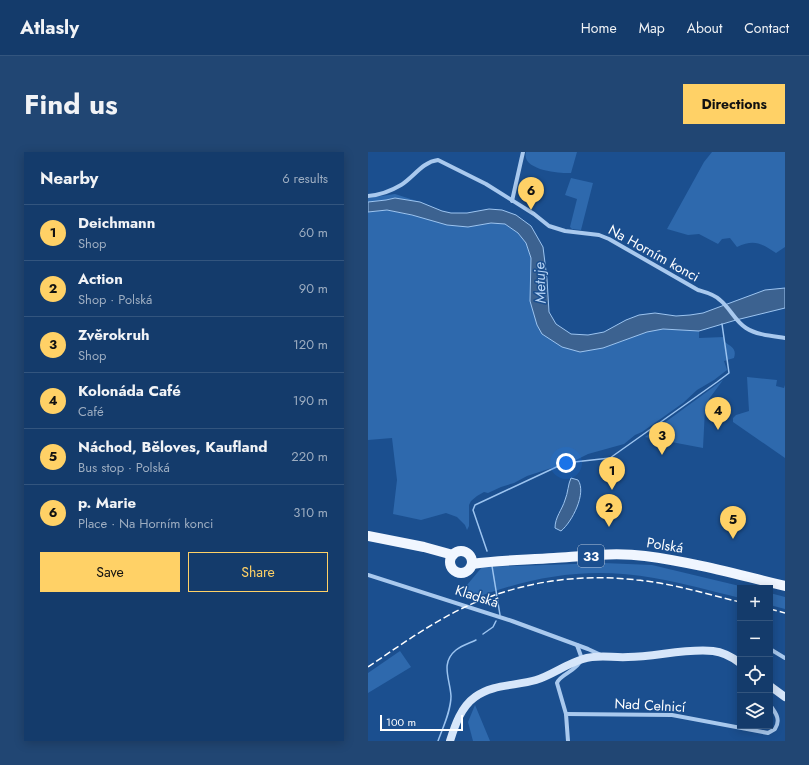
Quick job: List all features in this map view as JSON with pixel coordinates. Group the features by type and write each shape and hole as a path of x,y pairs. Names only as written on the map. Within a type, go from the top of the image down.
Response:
{"main road":[{"path":"368,536 424,547 451,557 462,551 466,553 471,560 468,571 460,573 451,568 451,557"},
{"name":"Polská","path":"471,560 538,559 589,556 644,556 694,564 785,586"},
{"name":"Kladská","path":"450,741 460,714 474,697 494,688 536,680 582,659 594,656 628,657 713,651 726,654 737,659"},
{"path":"773,688 785,697"}],"street":[{"path":"512,201 524,152"},
{"name":"Na Horním konci","path":"368,196 384,194 402,185 431,161 438,160 486,184 534,214 549,226 556,229 599,235 609,239 698,290 713,295 721,300 740,323 749,330 767,336 785,338"},
{"name":"Kladská","path":"368,575 512,621 603,656"},
{"path":"568,741 566,714 557,683 579,666 582,659 577,645"},
{"path":"773,650 785,658"},
{"name":"Nad Celnicí","path":"747,729 768,733 775,729 778,722 777,716 773,710"},
{"name":"Nad Celnicí","path":"566,714 672,715 737,727"}],"shaded area":[{"path":"526,152 577,152 571,173 566,173 547,171 534,166 526,158"},
{"path":"712,152 785,152 785,247 776,253 757,243 748,243 737,247 730,238 722,239 718,244 699,234 688,235 667,229 704,162"},
{"path":"571,178 593,183 581,230 572,229 570,227 577,199 565,195"},
{"path":"395,194 420,202 395,198 368,202 368,198"},
{"path":"387,210 468,227 491,223 505,224 518,233 526,243 531,258 531,278 537,325 603,348 647,332 663,329 699,331 699,338 724,337 725,342 735,352 734,358 724,361 727,370 697,390 683,403 624,444 588,454 576,460 527,476 514,483 488,493 484,492 477,496 469,505 469,526 467,530 465,525 457,517 446,513 421,520 393,514 397,480 392,438 368,440 368,212"},
{"path":"747,377 777,380 776,386 784,388 785,385 785,458 733,422 733,418 736,415 749,411"},
{"path":"723,380 709,399 705,409 703,448 645,437"},
{"path":"603,563 652,565 737,585 737,597 654,578 606,573 583,573 538,579 470,600 464,598 467,585 482,567"},
{"path":"773,594 785,597 785,609 773,606"},
{"path":"400,651 411,667 368,693 368,673"},
{"path":"475,705 490,741 473,741 468,722"}],"water":[{"name":"Metuje","path":"395,198 420,202 451,213 467,213 489,209 502,210 516,215 531,226 543,247 549,312 556,324 571,334 588,335 604,332 639,315 655,313 676,316 703,313 765,290 785,288 785,308 699,331 663,329 647,332 603,348 580,352 562,347 542,334 537,325 530,301 531,258 526,243 518,233 505,224 491,223 468,227 447,225 412,215 387,210 368,212 368,202"},
{"path":"571,478 578,480 581,492 574,514 561,531 555,528 555,524 564,504"}],"waterway":[{"path":"487,551 473,510 475,505 565,463 610,458 717,382 729,373 722,324"},
{"path":"492,566 500,615"},
{"path":"483,634 493,627 496,621"},
{"path":"438,741 451,702 447,672 448,660 458,648 476,640"}],"railway":[{"path":"368,667 403,643 452,613 485,598 506,591 549,582 593,578 650,581 737,601"},
{"path":"773,610 785,613"}],"place":[{"name":"p. Marie","path":"531,210"},
{"name":"Kolonáda Café","path":"718,430"},
{"name":"Zvěrokruh","path":"662,455"},
{"name":"Deichmann","path":"612,490"},
{"name":"Action","path":"609,527"},
{"name":"Náchod, Běloves, Kaufland","path":"733,539"}]}
